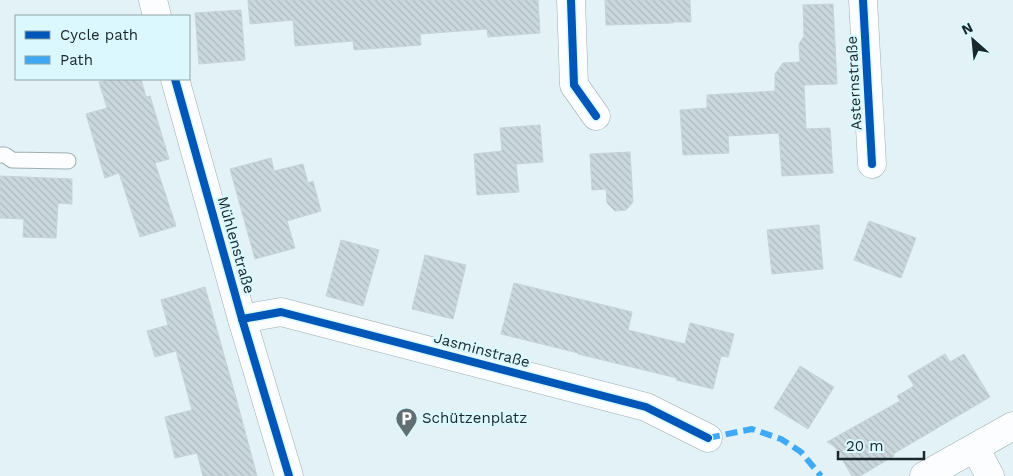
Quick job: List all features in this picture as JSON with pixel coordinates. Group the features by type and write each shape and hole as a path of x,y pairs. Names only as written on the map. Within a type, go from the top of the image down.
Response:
{"street":[{"path":"153,0 157,15"},
{"path":"571,0 574,85 596,116"},
{"name":"Asternstraße","path":"863,0 872,164"},
{"name":"Mühlenstraße","path":"175,80 242,318 289,476"},
{"name":"Jasminstraße","path":"242,318 281,312 646,407 708,438"},
{"path":"924,476 1013,426"},
{"path":"974,448 990,476"}],"lane":[{"path":"0,155 5,155 12,160 68,161"}],"building":[{"path":"248,0 538,0 540,33 488,37 487,29 420,34 421,45 354,50 353,41 295,46 293,20 250,24"},
{"path":"605,0 690,0 691,22 606,25"},
{"path":"833,4 837,84 804,85 806,129 830,128 833,173 782,176 779,133 728,136 729,153 683,155 680,110 707,108 707,95 775,91 775,74 783,63 800,62 799,44 804,36 803,5"},
{"path":"241,10 245,60 199,64 195,13"},
{"path":"108,80 141,80 146,97 150,96 169,159 155,163 176,226 140,237 119,173 105,178 86,114 107,108 99,82"},
{"path":"540,125 543,162 516,164 519,192 477,195 474,154 502,151 500,128"},
{"path":"630,152 633,202 626,210 615,211 607,203 606,189 592,190 590,154"},
{"path":"271,158 274,171 303,164 308,183 313,181 321,211 287,221 295,248 255,259 230,169"},
{"path":"0,176 72,179 72,204 58,203 56,238 23,237 24,219 0,218"},
{"path":"869,221 916,238 901,278 854,260"},
{"path":"819,225 823,269 772,274 767,230"},
{"path":"341,240 379,250 363,306 326,296"},
{"path":"425,255 466,265 453,319 412,309"},
{"path":"514,283 632,312 628,330 685,344 690,323 734,334 728,357 721,356 713,389 676,380 677,378 501,334"},
{"path":"205,287 257,476 203,476 197,453 175,458 165,417 192,410 176,351 155,357 147,331 168,325 161,300"},
{"path":"945,354 950,362 964,354 990,397 893,454 894,456 860,476 852,476 835,447 827,442 900,401 897,396 914,386 908,376"},
{"path":"800,366 834,387 808,429 774,408"}],"marked path":[{"path":"708,438 752,429 781,439 801,452 821,476"}],"cycle path":[{"path":"571,0 574,85 596,116"},
{"path":"863,0 872,164"},
{"path":"175,80 242,319 289,476"},
{"path":"242,319 281,312 646,407 708,438"}],"place":[{"name":"Schützenplatz","path":"406,437"}]}
